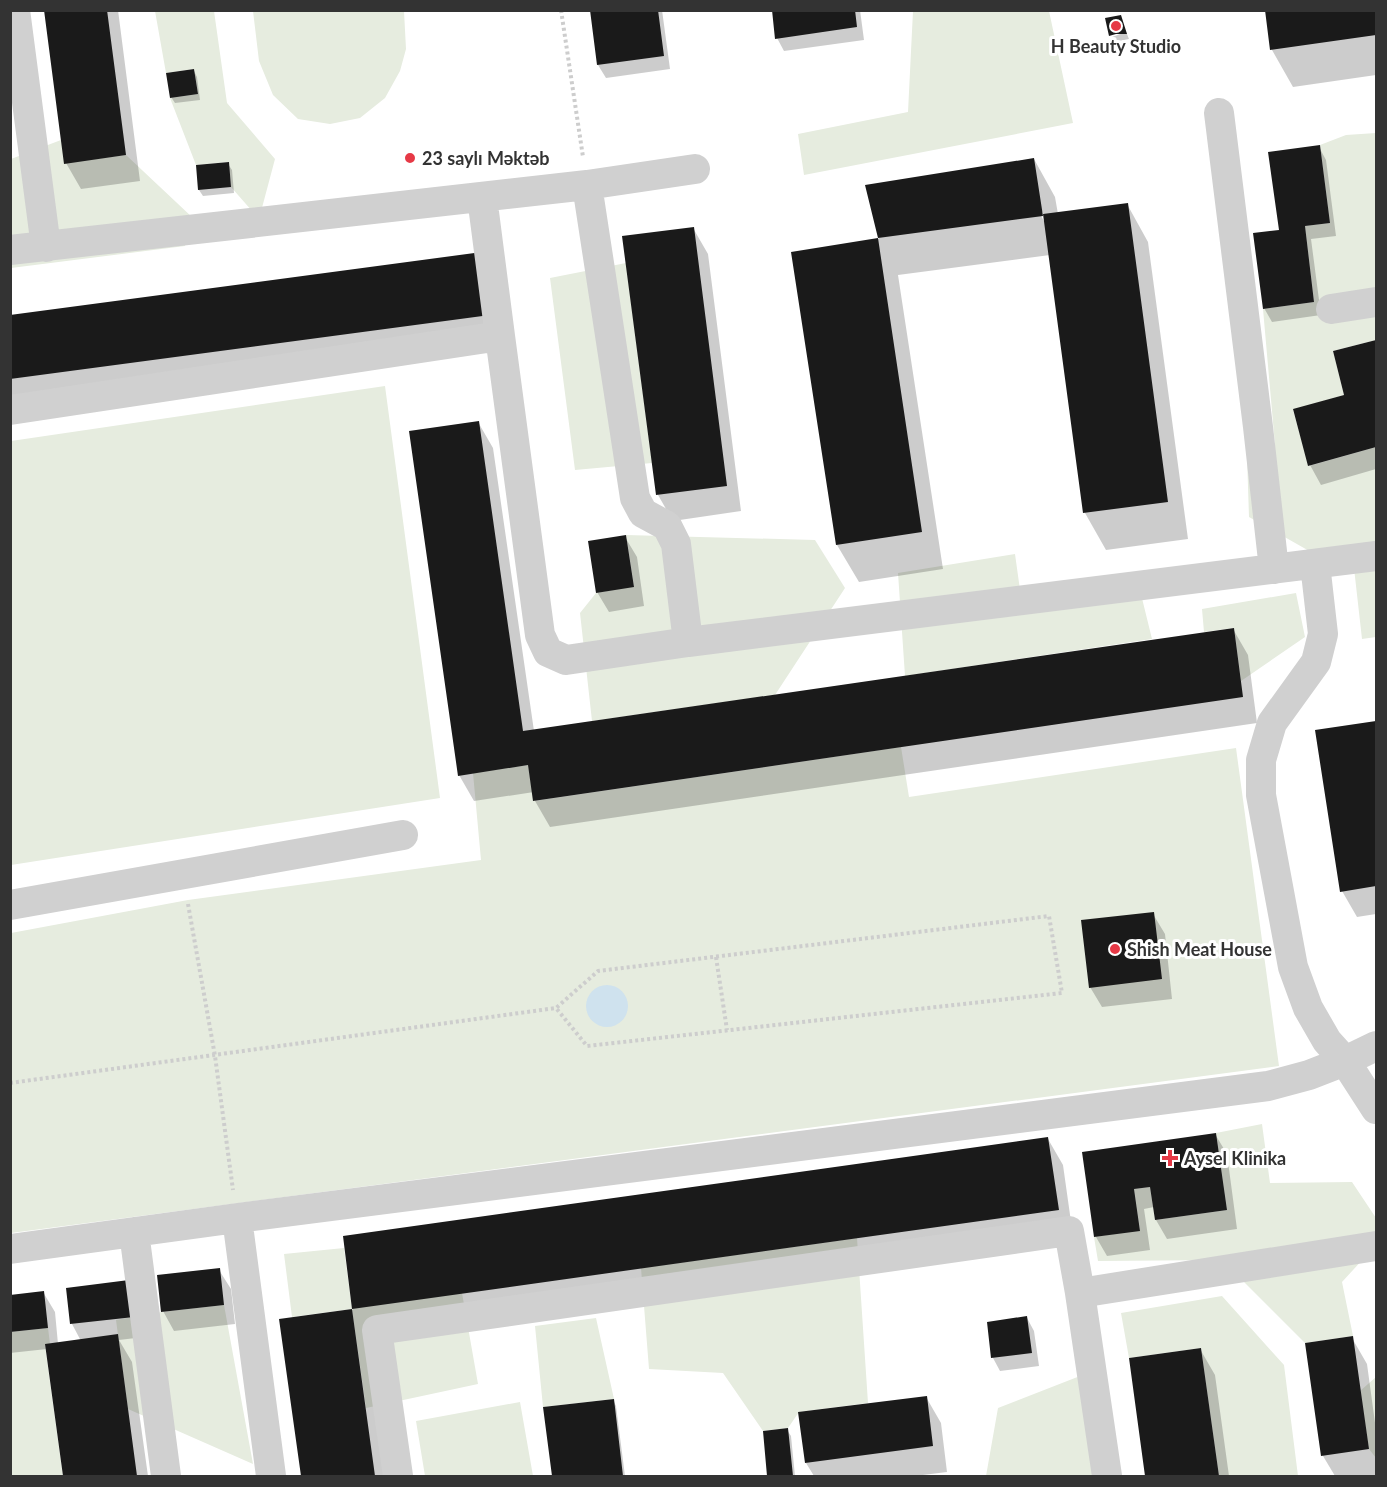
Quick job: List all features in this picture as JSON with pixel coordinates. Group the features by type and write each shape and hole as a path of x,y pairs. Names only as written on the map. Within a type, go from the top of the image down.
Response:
{"street":[{"path":"15,10 46,247"},
{"path":"1219,113 1274,569"},
{"path":"10,250 482,197 694,170"},
{"path":"587,184 635,498 643,513 667,526 676,544 688,642"},
{"path":"482,197 540,635 548,652 566,660 688,642 1377,556"},
{"path":"1331,309 1377,302"},
{"path":"10,410 500,336"},
{"path":"1315,564 1323,634 1316,662 1272,723 1261,760 1261,795 1293,967 1308,1008 1327,1041 1345,1061 1377,1109"},
{"path":"10,905 403,835"},
{"path":"10,1249 134,1232 235,1205 1268,1086 1309,1076 1377,1046"},
{"path":"235,1205 272,1476"},
{"path":"398,1476 377,1329 1069,1231 1107,1476"},
{"path":"134,1232 166,1476"},
{"path":"1080,1293 1377,1246"}],"path":[{"path":"561,10 587,184"},
{"path":"188,900 215,1056 235,1205"},
{"path":"10,1083 556,1008 598,971 1049,916 1062,993 587,1046 556,1008"},
{"path":"716,957 727,1030"}],"shaded area":[{"path":"155,11 214,11 227,103 275,159 259,219 231,187 229,162 196,165 170,98 198,94 194,69 166,73"},
{"path":"253,11 404,11 406,49 400,71 385,98 360,118 330,124 298,119 273,95 259,61"},
{"path":"913,11 1049,11 1073,123 804,175 798,134 908,112"},
{"path":"1376,133 1376,340 1333,351 1344,395 1293,410 1309,466 1376,447 1376,545 1311,552 1249,517 1247,456 1275,445 1263,309 1314,302 1305,226 1330,223 1320,145 1346,135"},
{"path":"61,140 65,163 126,155 193,218 185,246 11,268 11,159"},
{"path":"626,263 652,463 575,470 550,278"},
{"path":"385,386 440,798 11,865 11,441"},
{"path":"626,535 815,540 845,588 775,695 592,721 580,613 596,593 634,586"},
{"path":"1015,554 1021,597 1138,582 1152,639 905,676 898,573"},
{"path":"1376,565 1376,637 1362,639 1354,568"},
{"path":"1296,593 1305,637 1241,681 1234,628 1204,632 1202,609"},
{"path":"901,747 909,797 1236,748 1279,1066 11,1233 11,933 188,900 481,860 473,773 528,765 534,801"},
{"path":"1262,1124 1270,1183 1352,1182 1376,1218 1376,1245 1342,1282 1353,1336 1305,1343 1222,1260 1098,1261 1094,1237 1140,1230 1134,1189 1150,1187 1155,1220 1227,1210 1216,1133"},
{"path":"857,1238 868,1403 799,1412 788,1428 763,1431 723,1373 649,1369 641,1268"},
{"path":"344,1248 352,1308 462,1293 478,1384 366,1408 352,1309 292,1317 284,1254"},
{"path":"1222,1296 1284,1365 1298,1476 1219,1476 1201,1348 1129,1358 1121,1313"},
{"path":"224,1305 253,1464 128,1409 116,1320"},
{"path":"596,1318 614,1399 543,1407 535,1326"},
{"path":"48,1328 50,1344 45,1345 63,1476 11,1476 10,1332"},
{"path":"1080,1376 1093,1476 986,1476 998,1408"},
{"path":"1376,1377 1376,1458 1369,1449 1360,1391"},
{"path":"520,1402 533,1476 425,1476 416,1421"}],"water":[{"path":"607,985 615,986 622,991 627,998 627,1014 622,1021 615,1026 607,1027 599,1026 592,1021 587,1014 586,1006 587,998 592,991 599,986"}],"building":[{"path":"44,10 107,10 126,155 64,164"},
{"path":"590,10 658,10 664,56 597,65"},
{"path":"772,10 855,10 857,27 775,39"},
{"path":"1265,10 1376,10 1376,35 1270,50"},
{"name":"H Beauty Studio","path":"1121,15 1127,34 1109,36 1105,18"},
{"path":"194,69 198,94 170,98 166,73"},
{"path":"1320,145 1330,223 1305,226 1314,302 1263,309 1253,233 1279,230 1268,152"},
{"path":"1034,158 1043,216 878,238 865,185"},
{"path":"229,162 231,187 198,190 196,165"},
{"path":"1128,203 1168,502 1083,513 1043,214"},
{"path":"694,227 727,486 656,495 622,236"},
{"path":"878,238 922,532 836,545 791,252"},
{"path":"482,252 490,315 10,379 10,315"},
{"path":"1376,340 1376,447 1308,466 1293,409 1344,395 1333,351"},
{"path":"479,421 523,731 1234,628 1243,697 533,801 528,765 458,776 409,431"},
{"path":"626,535 634,587 596,593 588,541"},
{"path":"1376,721 1376,886 1340,892 1315,730"},
{"path":"1154,912 1162,979 1089,988 1081,920"},
{"path":"1216,1133 1227,1210 1155,1220 1150,1187 1134,1189 1140,1231 1094,1237 1082,1152"},
{"path":"1048,1137 1059,1210 352,1309 343,1236"},
{"path":"220,1268 224,1305 161,1312 157,1275"},
{"path":"129,1280 134,1317 70,1324 66,1288"},
{"path":"44,1291 48,1328 10,1332 10,1295"},
{"path":"352,1309 375,1476 301,1476 279,1319"},
{"path":"1027,1316 1032,1353 991,1358 987,1322"},
{"path":"118,1334 137,1476 63,1476 45,1344"},
{"path":"1353,1336 1369,1449 1321,1456 1305,1343"},
{"path":"1201,1348 1219,1476 1145,1476 1129,1358"},
{"path":"927,1396 933,1446 805,1463 798,1412"},
{"path":"614,1399 623,1476 552,1476 543,1407"},
{"path":"788,1428 793,1476 767,1476 763,1431"}],"place":[{"name":"H Beauty Studio","path":"1116,26"},
{"name":"23 saylı Məktəb","path":"410,158"},
{"name":"Shish Meat House","path":"1115,949"},
{"name":"Aysel Klinika","path":"1170,1158"}]}
